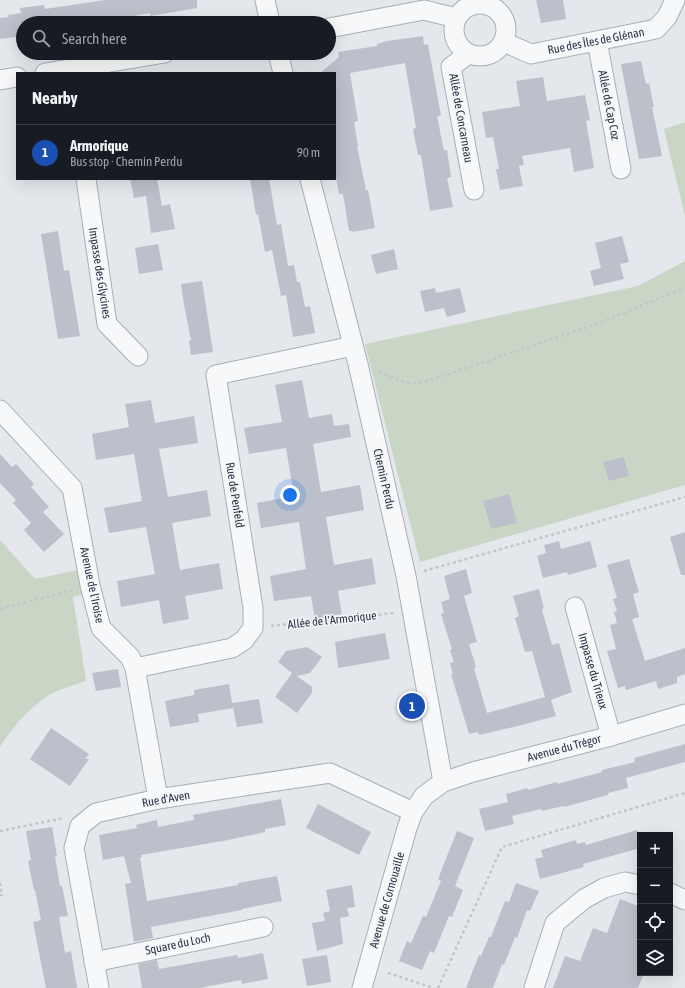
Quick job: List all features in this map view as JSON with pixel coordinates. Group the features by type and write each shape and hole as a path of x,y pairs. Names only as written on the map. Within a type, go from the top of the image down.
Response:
{"street":[{"path":"265,0 268,16"},
{"name":"Rue des Îles de Glénan","path":"504,42 531,54 656,29 667,17 675,0"},
{"path":"484,4 492,6 499,11 504,18 506,30 504,42 492,53 484,56 468,54 461,49 456,42 454,26 456,18 461,11 468,6 484,4"},
{"path":"336,27 424,10 456,18"},
{"name":"Allée de Cap Coz","path":"596,41 620,169"},
{"name":"Allée de Concarneau","path":"468,54 451,67 474,190"},
{"path":"58,72 129,60"},
{"path":"280,60 283,72"},
{"path":"0,80 16,77"},
{"name":"Impasse des Glycines","path":"86,180 107,324 138,356"},
{"name":"Chemin Perdu","path":"310,180 356,355 406,576 443,782"},
{"name":"Rue de Penfeld","path":"253,628 253,608 216,375 356,355"},
{"name":"Avenue de l'Iroise","path":"0,410 72,488 90,585 101,628 130,656 136,668 158,799"},
{"name":"Impasse du Trieux","path":"575,606 611,736"},
{"path":"136,668 232,648 244,640 253,628"},
{"name":"Avenue du Trégor","path":"413,812 424,796 443,782 473,772 611,736 685,714"},
{"name":"Rue d'Aven","path":"80,826 96,813 158,799 330,773 413,812"},
{"name":"Avenue de Cornouaille","path":"362,988 413,812"},
{"path":"80,826 74,848 99,988"},
{"path":"534,988 555,923 584,899 604,888 625,882 637,884"},
{"path":"673,894 685,900"},
{"name":"Square du Loch","path":"94,962 263,926"}],"path":[{"path":"356,355 407,383 422,383 594,325 685,288"},
{"path":"406,576 685,497"},
{"path":"0,609 90,585"},
{"name":"Allée de l'Armorique","path":"253,628 412,612"},
{"path":"438,988 502,847 685,793"},
{"path":"0,830 65,818 80,826"},
{"path":"0,883 2,894 0,895"},
{"path":"388,973 434,988"}],"green space":[{"path":"685,122 685,216 664,129"},
{"path":"685,261 685,485 420,562 365,344 638,286"},
{"path":"0,540 35,579 83,569 86,594 73,597 86,681 58,691 43,699 19,721 0,747"}],"building":[{"path":"105,0 197,0 197,8 150,16 150,13 134,16 16,16 16,37 0,39 0,18 21,13 20,8 44,5 45,9"},
{"path":"536,0 563,0 566,19 541,23"},
{"path":"423,36 424,45 428,44 441,116 437,116 444,151 447,150 451,177 447,178 453,207 430,211 421,155 418,155 413,129 416,128 405,63 350,73 358,121 354,122 357,146 366,190 368,190 375,228 353,232 349,231 343,194 339,194 336,177 336,72 321,72 339,57 338,52 377,46 377,44 387,41"},
{"path":"641,61 646,84 649,83 654,107 652,107 662,156 639,159 621,64"},
{"path":"543,77 547,101 585,95 590,120 586,121 594,168 574,172 570,148 522,156 524,165 519,166 523,186 500,190 496,169 499,169 493,137 486,138 482,112 520,106 516,81"},
{"path":"130,180 157,180 162,206 170,204 175,229 151,233 146,196 134,198"},
{"path":"250,180 269,180 277,225 281,224 288,266 294,265 297,282 300,282 305,307 310,306 315,333 293,337 286,295 281,296 272,250 265,252 258,214 256,215"},
{"path":"58,231 64,271 69,270 80,336 58,339 41,234"},
{"path":"622,236 629,262 620,264 624,279 594,286 590,271 601,268 595,243"},
{"path":"158,244 163,270 139,274 135,248"},
{"path":"394,249 398,269 376,274 371,255"},
{"path":"202,281 213,352 191,355 189,341 191,340 181,284"},
{"path":"435,288 436,293 460,288 466,312 447,317 444,308 425,312 420,291"},
{"path":"302,380 309,418 332,414 334,426 349,424 351,437 313,444 321,492 360,485 364,510 326,517 334,565 372,558 376,584 338,591 342,614 315,619 311,596 274,601 270,576 306,569 299,522 261,528 257,503 294,496 286,448 249,454 244,428 282,422 275,385"},
{"path":"151,400 155,423 194,416 198,443 159,449 168,497 207,490 211,516 172,523 180,570 219,563 223,589 185,596 189,619 163,624 159,600 121,607 117,581 155,574 146,527 109,533 104,508 142,501 134,454 96,460 92,434 129,427 125,404"},
{"path":"0,454 12,467 16,464 34,484 31,487 49,507 43,512 64,534 44,552 24,530 31,523 13,503 16,500 0,483"},
{"path":"624,457 629,476 609,481 603,462"},
{"path":"509,494 517,523 491,529 483,501"},
{"path":"685,532 685,575 681,575 670,537"},
{"path":"559,541 561,549 590,541 597,567 568,575 567,572 543,578 537,556 546,553 544,545"},
{"path":"629,559 639,592 633,594 639,617 632,619 645,661 685,648 685,674 677,677 677,683 658,689 656,681 626,690 625,686 618,688 607,651 616,649 610,625 617,623 614,612 617,611 613,599 617,598 607,565"},
{"path":"466,569 472,593 464,596 477,642 469,644 476,667 474,668 487,713 545,697 532,651 525,652 515,618 519,616 513,596 539,589 544,608 542,610 552,645 559,643 572,692 551,700 556,716 479,735 478,732 469,734 451,674 453,674 450,663 454,662 450,650 452,649 441,614 444,613 441,602 450,599 444,576"},
{"path":"385,633 390,659 338,668 335,642"},
{"path":"307,647 322,657 310,673 297,676 312,687 312,693 297,713 275,697 292,673 278,662 286,651"},
{"path":"118,669 121,687 96,691 92,673"},
{"path":"229,684 232,703 259,699 263,723 237,727 233,708 198,714 199,722 170,727 165,701 194,695 194,690"},
{"path":"51,728 89,754 85,759 89,759 70,786 30,759"},
{"path":"685,744 685,762 626,778 628,788 564,807 542,811 541,809 512,816 514,824 485,831 479,809 508,802 506,794 557,782 557,784 602,772 602,770 635,762 634,758"},
{"path":"281,799 286,825 265,829 265,832 228,840 141,855 142,857 140,858 147,901 238,885 238,883 277,876 282,901 151,927 153,938 134,942 125,884 131,883 124,856 103,860 99,835 137,828 136,825 157,820 158,827 194,820 193,815"},
{"path":"318,804 371,832 359,855 306,828"},
{"path":"52,827 60,886 62,886 68,916 59,917 65,953 71,951 77,988 46,988 33,922 41,920 28,861 31,860 26,831"},
{"path":"637,830 637,849 583,864 584,867 540,879 535,859 543,857 541,850 576,840 577,844 585,842 586,845"},
{"path":"457,831 474,838 455,886 463,890 452,917 449,916 434,953 430,951 422,970 399,961 407,941 411,943 423,916 426,917 441,881 438,879"},
{"path":"516,883 539,891 530,911 527,910 517,938 515,937 504,965 502,964 493,988 466,988 479,955 481,956 489,937 491,937 505,901 509,902"},
{"path":"352,885 355,907 347,908 349,916 340,918 343,944 317,951 312,923 325,921 323,913 330,911 326,890"},
{"path":"620,899 637,906 637,976 643,976 638,988 553,988 565,956 580,961 593,928 607,933"},
{"path":"263,953 268,979 242,984 241,980 200,988 142,988 138,964 157,960 159,969 237,955 238,958"},
{"path":"327,955 331,982 307,986 302,959"}],"place":[{"name":"Armorique","path":"412,706"}]}
